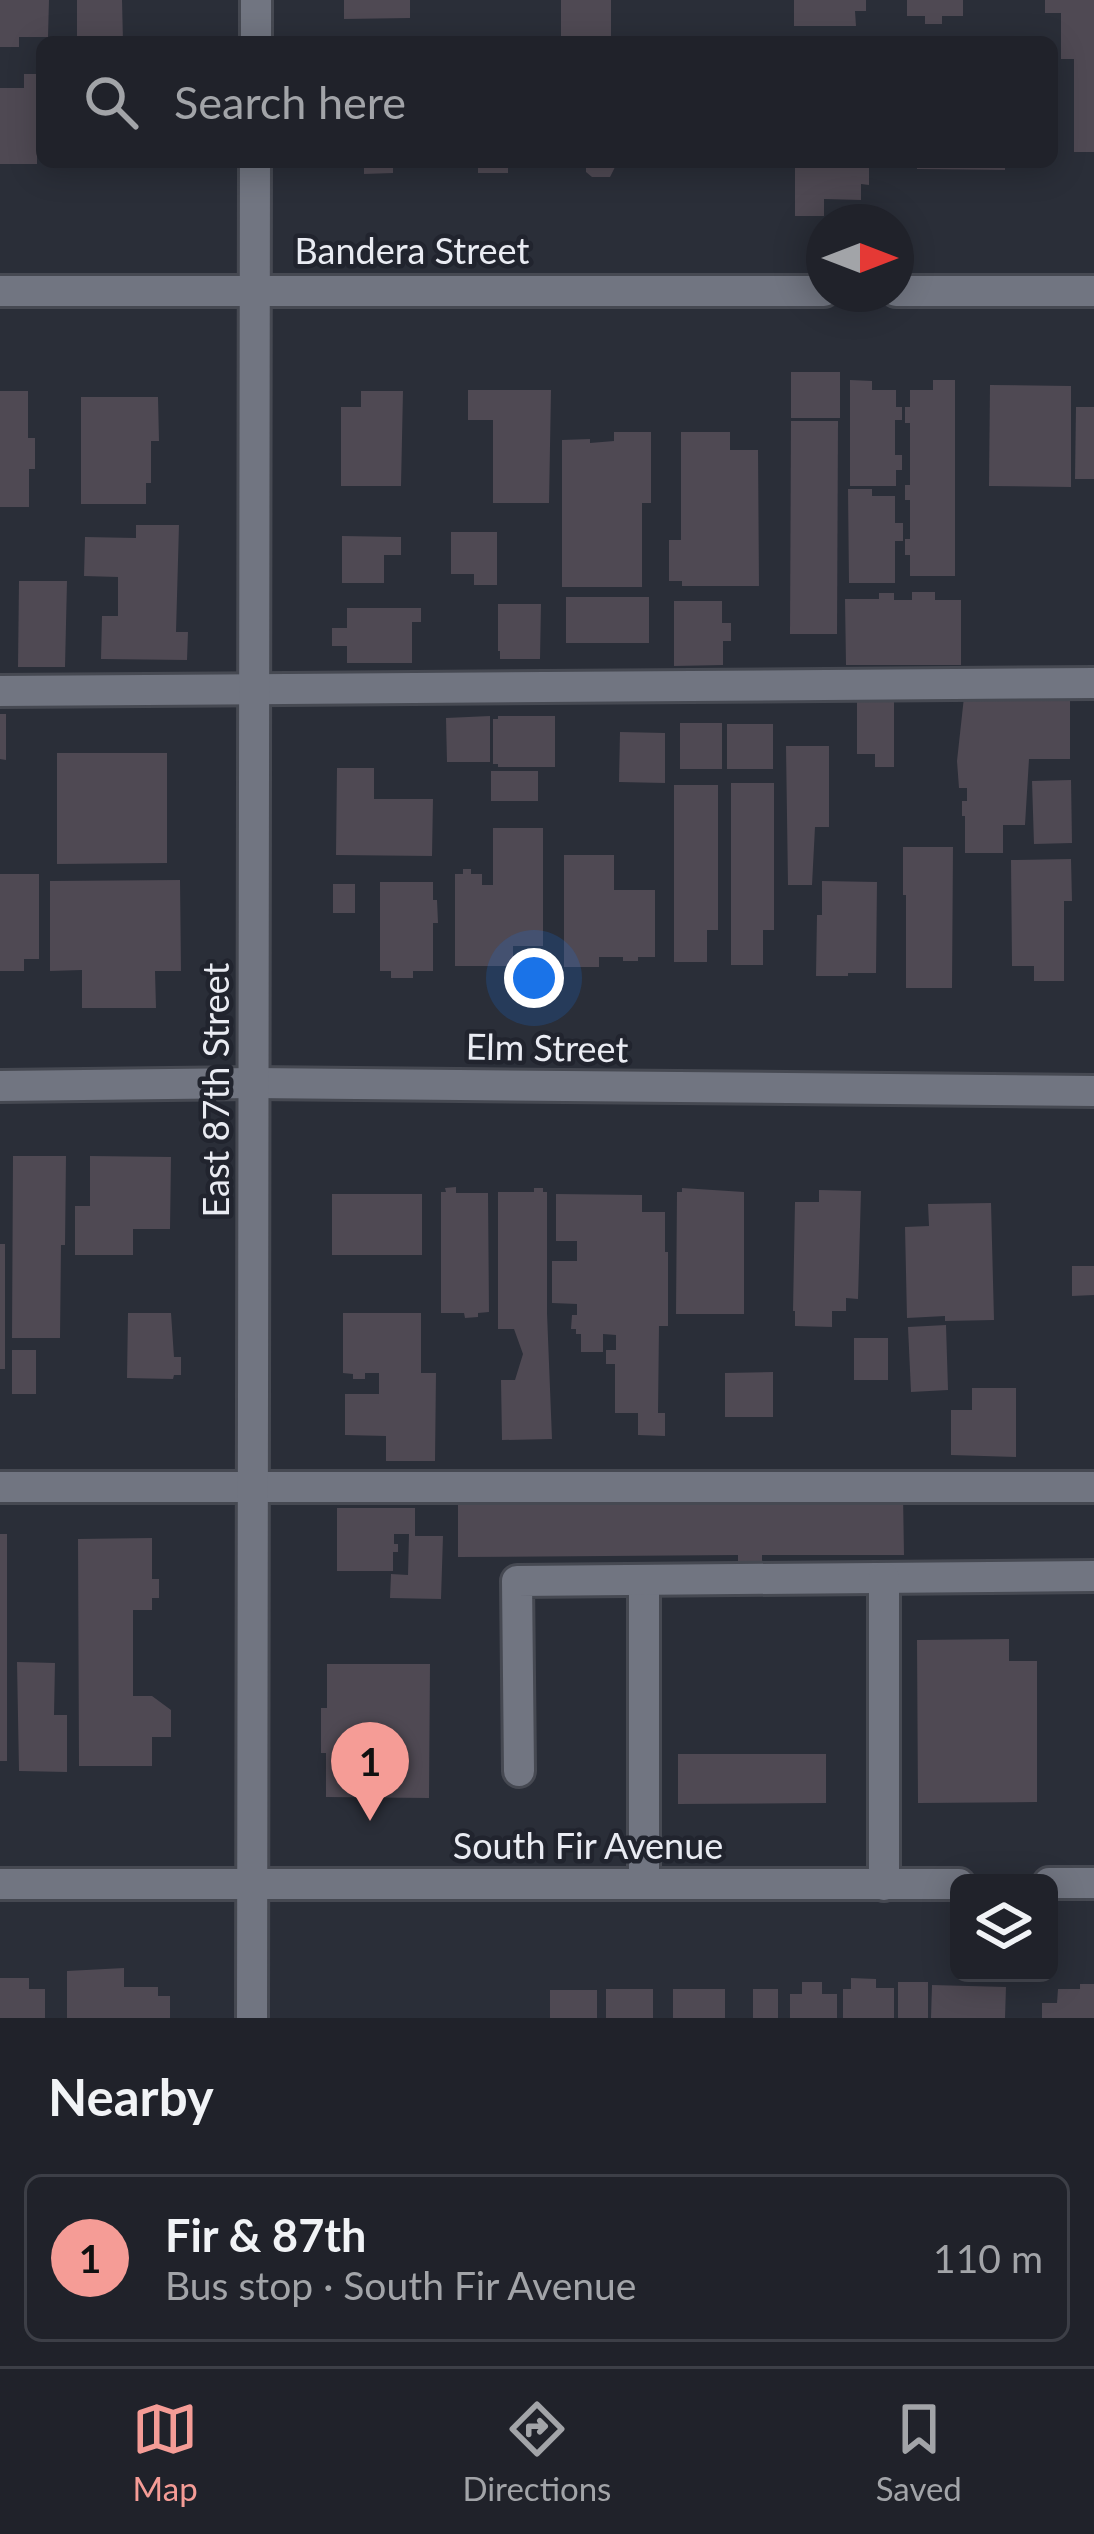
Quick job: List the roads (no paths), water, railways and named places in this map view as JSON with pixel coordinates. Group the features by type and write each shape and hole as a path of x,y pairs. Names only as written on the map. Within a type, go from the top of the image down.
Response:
{"street":[{"path":"256,0 256,36"},
{"name":"East 87th Street","path":"252,2018 255,168"},
{"name":"Bandera Street","path":"0,291 806,291"},
{"path":"914,291 1094,291"},
{"path":"0,691 1094,683"},
{"name":"Elm Street","path":"0,1086 254,1083 1094,1091"},
{"path":"0,1487 1094,1487"},
{"path":"519,1771 517,1581 1094,1576"},
{"path":"884,1578 884,1885"},
{"path":"644,1580 644,1884"},
{"path":"1058,1883 1094,1882"},
{"name":"South Fir Avenue","path":"0,1884 950,1884"}],"place":[{"name":"Fir & 87th","path":"370,1821"}]}
